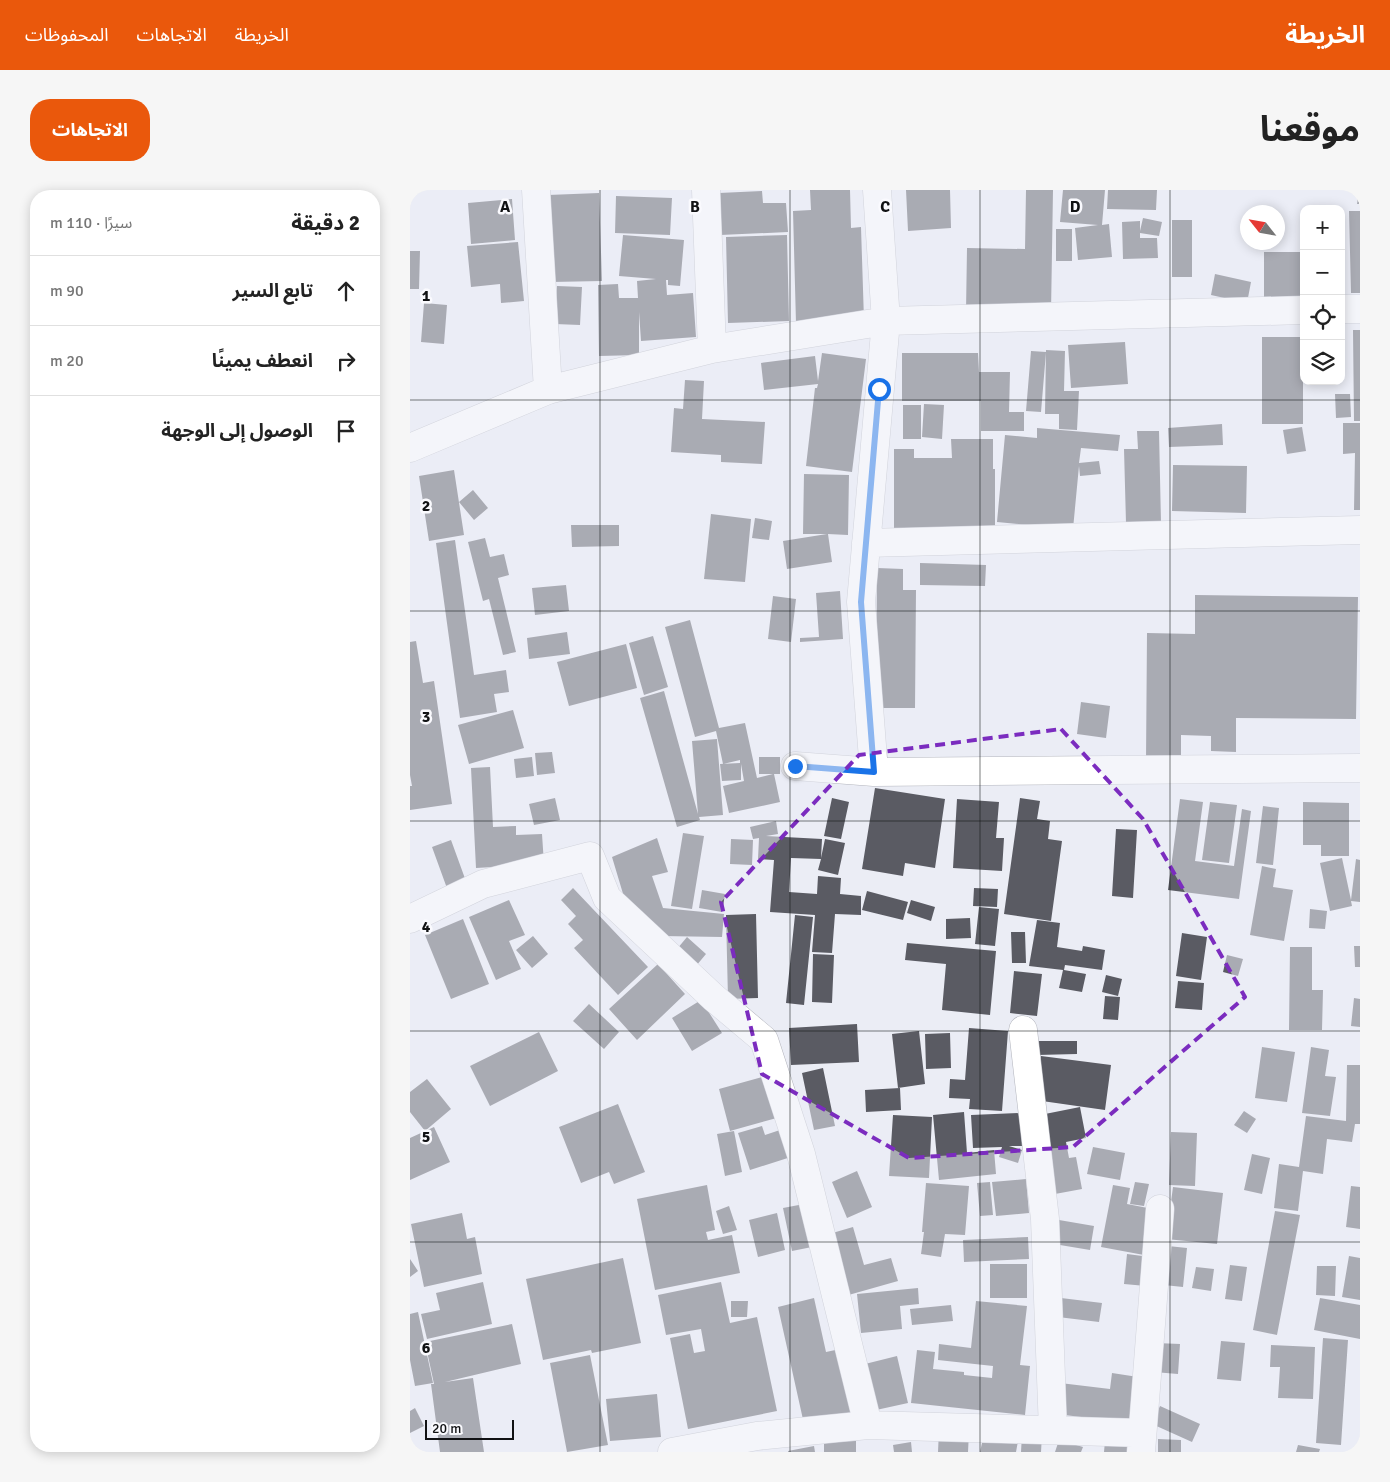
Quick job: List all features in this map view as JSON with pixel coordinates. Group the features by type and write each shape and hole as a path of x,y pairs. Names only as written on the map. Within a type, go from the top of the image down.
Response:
{"street":[{"path":"536,190 548,390"},
{"path":"706,190 712,348"},
{"path":"874,772 861,602 886,320 877,190"},
{"path":"1345,309 1360,309"},
{"path":"410,448 548,390 712,348 886,320 1300,310"},
{"path":"866,543 1360,530"},
{"path":"795,766 874,772 1360,768"},
{"path":"410,919 483,884 590,856 607,898 714,998 764,1040 801,1154 868,1425"},
{"path":"1023,1030 1045,1219 1053,1430"},
{"path":"672,1452 757,1436 868,1425 1053,1430 1141,1442 1160,1209"}],"highlighted area":[{"path":"1061,729 1143,819 1245,997 1073,1147 909,1158 762,1074 721,902 859,755"}],"building":[{"path":"810,190 850,190 851,228 861,227 864,320 796,323 793,211 811,210"},
{"path":"906,190 950,190 951,228 908,231"},
{"path":"1026,190 1053,190 1051,313 966,312 967,248 1025,249"},
{"path":"1063,190 1105,190 1102,225 1109,224 1112,257 1078,260 1075,228 1098,225 1060,222"},
{"path":"1108,190 1157,190 1156,210 1107,209"},
{"path":"762,191 763,203 786,203 788,232 720,235 719,193"},
{"path":"1359,191 1360,204 1357,204"},
{"path":"599,193 602,281 551,282 548,195"},
{"path":"616,196 672,198 670,235 615,233"},
{"path":"512,199 515,240 471,244 468,203"},
{"path":"1349,211 1360,211 1360,293 1351,293"},
{"path":"1143,218 1162,222 1159,236 1140,233 1140,238 1157,238 1158,258 1123,259 1122,222 1140,221 1140,231"},
{"path":"1172,220 1192,220 1192,277 1172,277"},
{"path":"1056,229 1072,229 1072,261 1056,261"},
{"path":"623,235 684,240 680,286 668,285 668,280 666,280 667,295 693,293 696,337 641,341 639,312 639,355 599,356 598,285 618,284 619,298 638,298 637,281 656,279 619,276"},
{"path":"787,235 789,321 728,323 726,237"},
{"path":"518,242 524,301 501,303 500,284 471,287 467,246"},
{"path":"410,251 420,251 419,289 410,289"},
{"path":"1264,252 1300,252 1300,300 1264,300"},
{"path":"1215,274 1251,282 1247,303 1211,295"},
{"path":"557,286 582,287 580,325 555,324"},
{"path":"424,303 447,305 444,344 421,342"},
{"path":"1353,330 1360,330 1360,421 1354,421"},
{"path":"1262,337 1300,337 1300,385 1303,385 1303,424 1262,424"},
{"path":"1125,342 1128,384 1071,388 1068,345"},
{"path":"1046,350 1065,351 1064,391 1079,391 1077,430 1059,429 1059,414 1045,414"},
{"path":"1031,351 1046,352 1041,412 1026,411"},
{"path":"822,353 866,359 852,472 806,466 815,388 817,388 818,384 764,390 761,363 815,356 818,381"},
{"path":"902,353 978,353 979,372 1010,372 1009,412 1024,412 1024,431 981,431 981,401 902,401"},
{"path":"685,380 704,381 702,419 765,422 762,464 721,462 721,455 671,452 674,408 683,409"},
{"path":"1335,394 1350,394 1351,417 1336,418"},
{"path":"924,404 944,405 942,439 922,437"},
{"path":"903,405 921,405 921,439 903,439"},
{"path":"1343,423 1360,423 1360,510 1354,510 1355,453 1343,454"},
{"path":"1222,424 1223,445 1169,447 1168,428"},
{"path":"1302,427 1306,451 1287,454 1283,430"},
{"path":"1037,428 1120,435 1118,451 1081,448 1079,463 1099,461 1101,474 1080,476 1079,466 1073,529 997,522 1005,435 1037,438"},
{"path":"1137,431 1159,431 1161,523 1126,523 1124,449 1138,449"},
{"path":"951,439 993,439 995,528 894,528 894,449 914,449 914,458 952,458"},
{"path":"1173,465 1247,466 1246,513 1172,511"},
{"path":"454,470 464,535 429,541 419,476"},
{"path":"804,474 849,475 848,535 828,534 832,562 787,569 783,541 827,534 803,534"},
{"path":"473,490 488,508 474,520 459,502"},
{"path":"711,514 751,519 745,582 704,579"},
{"path":"755,518 772,521 769,540 752,538"},
{"path":"571,525 619,525 619,546 572,547"},
{"path":"485,538 490,557 504,554 509,575 498,578 516,652 503,655 489,599 483,601 468,542"},
{"path":"455,540 474,675 506,670 509,692 494,694 497,712 460,718 436,543"},
{"path":"920,563 986,565 985,586 920,585"},
{"path":"877,568 903,569 903,590 916,590 915,708 876,708"},
{"path":"566,585 569,611 535,615 532,588"},
{"path":"840,591 843,639 800,642 800,638 819,637 816,593"},
{"path":"1195,595 1358,597 1356,719 1236,718 1236,752 1211,751 1211,736 1181,735 1181,761 1146,761 1147,633 1195,634"},
{"path":"773,596 796,599 791,642 768,639"},
{"path":"690,620 719,728 745,723 757,778 773,774 759,774 759,757 780,757 780,774 774,774 780,802 729,813 723,786 744,781 741,764 741,780 722,781 720,764 723,764 716,731 695,737 665,627","holes":["740,760 740,763 724,764"]},
{"path":"567,632 570,654 529,659 527,638"},
{"path":"653,636 668,687 644,695 629,643"},
{"path":"416,641 423,683 434,681 452,804 410,810 410,786 412,786 410,775 410,642"},
{"path":"626,644 637,688 569,706 557,662"},
{"path":"664,691 698,814 692,741 717,739 723,815 699,817 700,820 677,827 640,698"},
{"path":"1081,702 1110,706 1106,738 1077,734"},
{"path":"513,710 524,748 469,764 458,725"},
{"path":"552,752 555,773 537,775 535,753"},
{"path":"532,757 534,776 516,778 514,759"},
{"path":"490,767 493,827 516,826 516,835 542,834 544,864 476,868 471,768"},
{"path":"875,788 945,799 935,868 905,863 903,876 862,869"},
{"path":"555,798 560,820 534,825 529,804"},
{"path":"832,798 849,802 841,839 824,836"},
{"path":"1020,798 1040,801 1037,819 1050,821 1048,839 1062,841 1051,921 1004,914"},
{"path":"957,799 999,802 996,838 1004,838 1002,871 953,868"},
{"path":"1180,799 1203,802 1195,861 1234,866 1242,809 1251,811 1239,899 1168,890"},
{"path":"1210,802 1237,805 1229,863 1202,860"},
{"path":"1303,802 1349,803 1349,856 1321,856 1321,845 1303,845"},
{"path":"1263,806 1279,808 1273,865 1256,863"},
{"path":"776,821 778,834 766,836 822,839 821,858 825,839 845,843 838,875 818,870 821,859 791,858 789,892 817,894 818,876 841,878 840,894 861,896 861,915 835,914 832,953 812,952 815,915 770,912 774,860 758,859 759,838 753,839 750,827"},
{"path":"1116,829 1137,830 1133,898 1112,896"},
{"path":"683,833 704,836 692,909 671,906"},
{"path":"657,838 668,872 652,876 663,908 724,914 722,937 662,936 627,907 612,857"},
{"path":"731,839 753,840 752,865 730,864"},
{"path":"451,840 467,884 448,891 432,847"},
{"path":"1342,858 1351,900 1356,859 1360,860 1360,902 1351,901 1352,906 1330,911 1320,863"},
{"path":"1262,866 1276,869 1273,887 1293,890 1284,941 1250,935"},
{"path":"573,888 648,967 618,995 574,948 583,940 568,924 576,916 561,900"},
{"path":"974,888 998,889 997,907 973,906"},
{"path":"702,890 725,894 722,912 699,908"},
{"path":"867,891 908,902 903,920 862,910"},
{"path":"509,900 525,935 509,941 521,969 496,980 469,917"},
{"path":"911,900 935,907 931,921 907,913"},
{"path":"979,907 999,909 995,946 975,944"},
{"path":"1310,909 1327,911 1325,929 1309,928"},
{"path":"756,914 758,998 728,999 726,915"},
{"path":"795,915 813,917 804,1005 786,1003"},
{"path":"970,918 971,938 946,939 946,919"},
{"path":"463,919 489,984 451,999 425,935"},
{"path":"1037,920 1060,923 1057,947 1082,951 1083,946 1105,950 1102,970 1065,965 1064,970 1086,974 1082,992 1059,988 1063,970 1029,966"},
{"path":"1011,932 1025,932 1026,963 1012,963"},
{"path":"1182,933 1207,937 1201,980 1176,976"},
{"path":"533,936 548,954 532,968 516,950"},
{"path":"687,937 706,954 696,966 677,949"},
{"path":"907,943 996,951 990,1015 942,1010 946,964 905,960"},
{"path":"1354,946 1360,946 1360,967 1355,967"},
{"path":"1290,947 1312,947 1312,990 1323,990 1322,1030 1289,1030"},
{"path":"813,954 834,955 832,1003 812,1002"},
{"path":"1227,955 1243,959 1238,976 1223,972"},
{"path":"658,964 685,994 637,1040 609,1009"},
{"path":"1014,971 1042,974 1037,1016 1010,1013"},
{"path":"1106,975 1122,979 1118,996 1102,992"},
{"path":"1178,981 1204,983 1202,1010 1175,1008"},
{"path":"1105,996 1120,997 1118,1020 1103,1019"},
{"path":"1354,998 1360,999 1360,1027 1351,1026"},
{"path":"701,1000 722,1033 692,1051 672,1018"},
{"path":"589,1004 619,1032 604,1049 573,1021"},
{"path":"857,1024 859,1062 791,1065 789,1028"},
{"path":"969,1028 1008,1031 1002,1111 969,1109 970,1099 949,1098 950,1079 965,1080"},
{"path":"919,1031 925,1084 898,1088 892,1034"},
{"path":"539,1032 558,1071 490,1106 470,1066"},
{"path":"950,1033 951,1068 926,1069 925,1034"},
{"path":"1037,1041 1077,1041 1077,1054 1037,1055"},
{"path":"1262,1047 1295,1052 1287,1102 1255,1098"},
{"path":"1311,1047 1329,1050 1325,1076 1336,1077 1330,1116 1302,1113"},
{"path":"1041,1056 1111,1065 1105,1110 1035,1100"},
{"path":"1347,1065 1360,1065 1360,1124 1355,1124 1352,1142 1327,1139 1323,1174 1303,1171 1298,1211 1274,1208 1279,1164 1299,1167 1306,1116 1346,1121"},
{"path":"823,1068 835,1126 814,1130 802,1073"},
{"path":"773,1074 784,1116 730,1131 719,1089"},
{"path":"427,1079 451,1109 425,1131 410,1112 410,1092"},
{"path":"900,1088 901,1110 866,1112 865,1090"},
{"path":"618,1104 645,1172 614,1184 609,1172 581,1183 559,1127"},
{"path":"1080,1107 1086,1138 1066,1142 1069,1158 1076,1157 1082,1189 1055,1194 1040,1115"},
{"path":"1244,1111 1256,1119 1247,1133 1234,1125"},
{"path":"964,1112 967,1153 994,1150 996,1174 939,1180 933,1115"},
{"path":"1021,1113 1022,1146 1009,1146 1022,1150 1018,1163 999,1157 1002,1147 973,1148 971,1115"},
{"path":"893,1115 932,1117 929,1178 889,1176"},
{"path":"762,1126 765,1135 786,1128 794,1156 750,1170 738,1133"},
{"path":"434,1127 450,1162 410,1180 410,1138"},
{"path":"734,1131 742,1172 725,1176 717,1134"},
{"path":"1171,1132 1197,1133 1195,1186 1169,1185"},
{"path":"1093,1147 1125,1153 1120,1180 1087,1174"},
{"path":"1252,1154 1270,1158 1262,1194 1244,1190"},
{"path":"857,1171 872,1207 847,1218 832,1182"},
{"path":"1026,1179 1029,1213 996,1216 992,1182"},
{"path":"990,1182 993,1215 980,1216 977,1183"},
{"path":"1135,1182 1149,1184 1144,1206 1130,1204"},
{"path":"926,1183 969,1186 965,1235 945,1234 941,1257 921,1254"},
{"path":"707,1185 715,1230 706,1232 708,1240 732,1235 740,1273 655,1290 637,1199"},
{"path":"1113,1185 1130,1188 1127,1204 1153,1209 1144,1255 1101,1247"},
{"path":"1351,1186 1360,1187 1360,1229 1346,1227"},
{"path":"1173,1187 1223,1193 1217,1244 1166,1239"},
{"path":"804,1204 812,1247 792,1251 783,1208"},
{"path":"729,1206 737,1230 723,1234 716,1211"},
{"path":"1275,1211 1300,1215 1277,1335 1253,1330"},
{"path":"462,1213 467,1239 475,1237 482,1274 424,1287 411,1224"},
{"path":"777,1213 785,1250 758,1257 749,1220"},
{"path":"1059,1220 1094,1226 1090,1250 1054,1244"},
{"path":"853,1227 864,1265 891,1258 898,1281 845,1296 829,1234"},
{"path":"1028,1237 1029,1259 964,1262 963,1240"},
{"path":"1168,1246 1187,1248 1183,1287 1164,1285"},
{"path":"1127,1254 1150,1257 1146,1286 1124,1284"},
{"path":"1349,1256 1360,1258 1360,1300 1342,1297"},
{"path":"623,1258 641,1343 592,1353 591,1350 543,1360 526,1279"},
{"path":"410,1259 418,1271 410,1277"},
{"path":"990,1264 1027,1264 1027,1298 990,1298"},
{"path":"1230,1265 1247,1267 1242,1301 1225,1299"},
{"path":"1317,1266 1336,1266 1335,1296 1316,1295"},
{"path":"1196,1267 1214,1269 1211,1291 1192,1288"},
{"path":"483,1282 492,1324 427,1339 421,1314 440,1310 436,1293"},
{"path":"721,1282 730,1323 757,1317 777,1411 688,1429 670,1338 690,1334 694,1353 705,1351 701,1329 666,1335 658,1295"},
{"path":"918,1288 919,1304 900,1306 902,1329 861,1333 857,1294"},
{"path":"814,1298 826,1352 840,1349 855,1413 804,1424 778,1307"},
{"path":"1061,1298 1102,1303 1099,1322 1058,1317"},
{"path":"1320,1298 1360,1305 1360,1339 1314,1330"},
{"path":"731,1301 748,1301 747,1317 731,1317"},
{"path":"976,1301 1027,1306 1020,1365 1030,1366 1025,1415 911,1403 917,1350 935,1352 933,1369 964,1372 964,1375 992,1378 993,1366 938,1360 939,1344 971,1348"},
{"path":"951,1305 953,1321 912,1325 910,1309"},
{"path":"418,1312 433,1383 415,1386 410,1360 410,1314"},
{"path":"512,1324 521,1364 445,1382 473,1378 484,1452 440,1452 431,1384 434,1384 425,1342"},
{"path":"1323,1338 1348,1340 1341,1445 1316,1443"},
{"path":"1221,1341 1245,1343 1241,1381 1217,1379"},
{"path":"1156,1343 1180,1344 1178,1374 1154,1372"},
{"path":"1271,1345 1315,1347 1313,1399 1278,1398 1280,1367 1270,1367"},
{"path":"590,1355 608,1445 567,1452 550,1363"},
{"path":"897,1356 908,1403 867,1412 857,1366"},
{"path":"1112,1373 1138,1377 1132,1423 1056,1414 1060,1383 1110,1389"},
{"path":"657,1394 661,1437 610,1441 606,1399"},
{"path":"1160,1406 1200,1424 1192,1442 1152,1424"},
{"path":"415,1408 424,1426 410,1433 410,1411"},
{"path":"939,1430 969,1432 968,1452 938,1452"},
{"path":"984,1434 1018,1441 1016,1452 980,1452"},
{"path":"1022,1434 1042,1435 1041,1452 1021,1452"},
{"path":"1158,1439 1181,1440 1181,1452 1158,1452"},
{"path":"1059,1440 1083,1447 1081,1452 1055,1452"},
{"path":"856,1441 856,1452 824,1452 824,1442"},
{"path":"1105,1441 1130,1444 1129,1452 1104,1452"},
{"path":"911,1442 912,1452 894,1452 893,1445"},
{"path":"1298,1445 1320,1449 1319,1452 1296,1452"},
{"path":"814,1446 815,1452 788,1452 788,1451"}],"route":[{"path":"795,766 874,772 861,602 879,389"}]}
